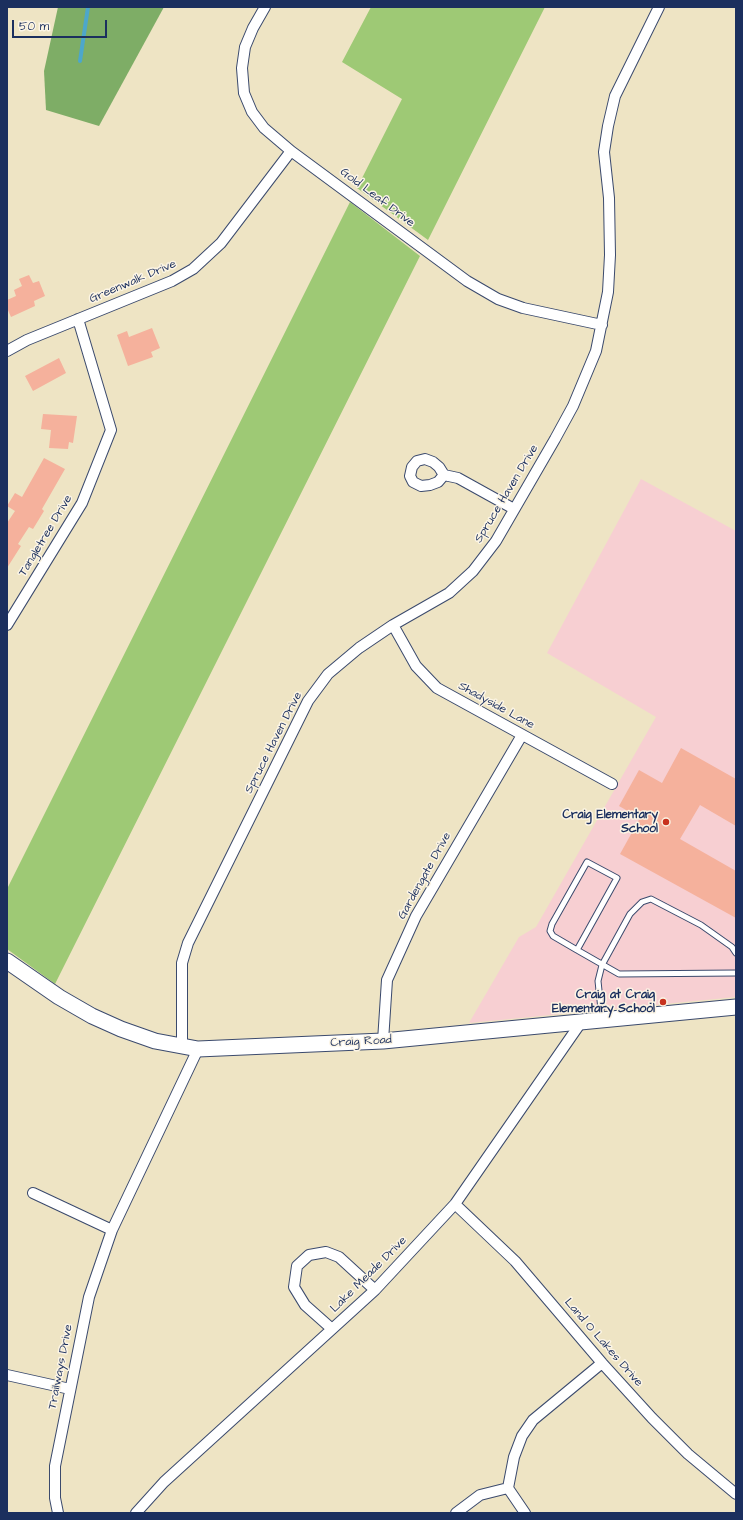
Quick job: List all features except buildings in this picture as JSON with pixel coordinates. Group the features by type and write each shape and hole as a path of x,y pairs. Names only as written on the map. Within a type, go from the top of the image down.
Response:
{"main road":[{"name":"Craig Road","path":"7,961 59,997 92,1016 121,1029 155,1041 198,1049 384,1041 736,1007"}],"street":[{"name":"Gold Leaf Drive","path":"265,7 253,28 245,47 242,68 244,93 252,112 264,128 291,150 467,281 498,299 523,308 602,325"},
{"name":"Spruce Haven Drive","path":"182,1047 182,963 188,943 308,701 328,674 359,648 393,625 449,593 473,571 496,541 574,406 596,351 608,292 610,255 609,198 604,152 608,126 615,96 659,7"},
{"name":"Greenwalk Drive","path":"7,351 27,340 172,281 193,269 221,243 291,150"},
{"name":"Tangletree Drive","path":"7,625 82,503 111,430 78,319"},
{"path":"444,476 458,478 514,509"},
{"name":"Shadyside Lane","path":"393,625 416,666 437,688 612,784"},
{"name":"Gardengate Drive","path":"384,1041 388,980 416,916 522,735"},
{"name":"Lake Meade Drive","path":"136,1513 164,1482 375,1290 455,1204 582,1021"},
{"name":"Trailways Drive","path":"58,1513 55,1498 55,1466 89,1297 112,1230 198,1049"},
{"path":"33,1193 112,1230"},
{"name":"Land O Lakes Drive","path":"455,1204 515,1261 602,1363 657,1424 688,1454 736,1494"},
{"path":"332,1330 305,1305 294,1288 297,1266 309,1255 326,1252 339,1257 375,1290"},
{"path":"525,1513 508,1488 514,1457 522,1436 533,1420 602,1363"},
{"path":"7,1375 70,1389"},
{"path":"456,1513 480,1495 508,1488"}],"lane":[{"path":"577,950 617,878 587,862 552,924 550,931 553,936 602,965 619,974 736,973"},
{"path":"602,1020 598,981 602,965 630,914 642,902 651,899 701,926 732,947 736,953"}],"shaded area":[{"name":"Craig Elementary School","path":"641,479 736,531 736,997 469,1023 519,937 536,927 656,717 547,653"}],"green space":[{"path":"58,7 164,7 99,126 46,110 44,71"},
{"path":"371,7 545,7 428,240 357,188 402,99 342,62"},
{"path":"350,202 420,256 55,984 7,949 7,889"}],"waterway":[{"path":"80,61 88,7"}],"place":[{"name":"Craig Elementary School","path":"666,822"},
{"name":"Craig at Craig Elementary School","path":"663,1002"}]}
